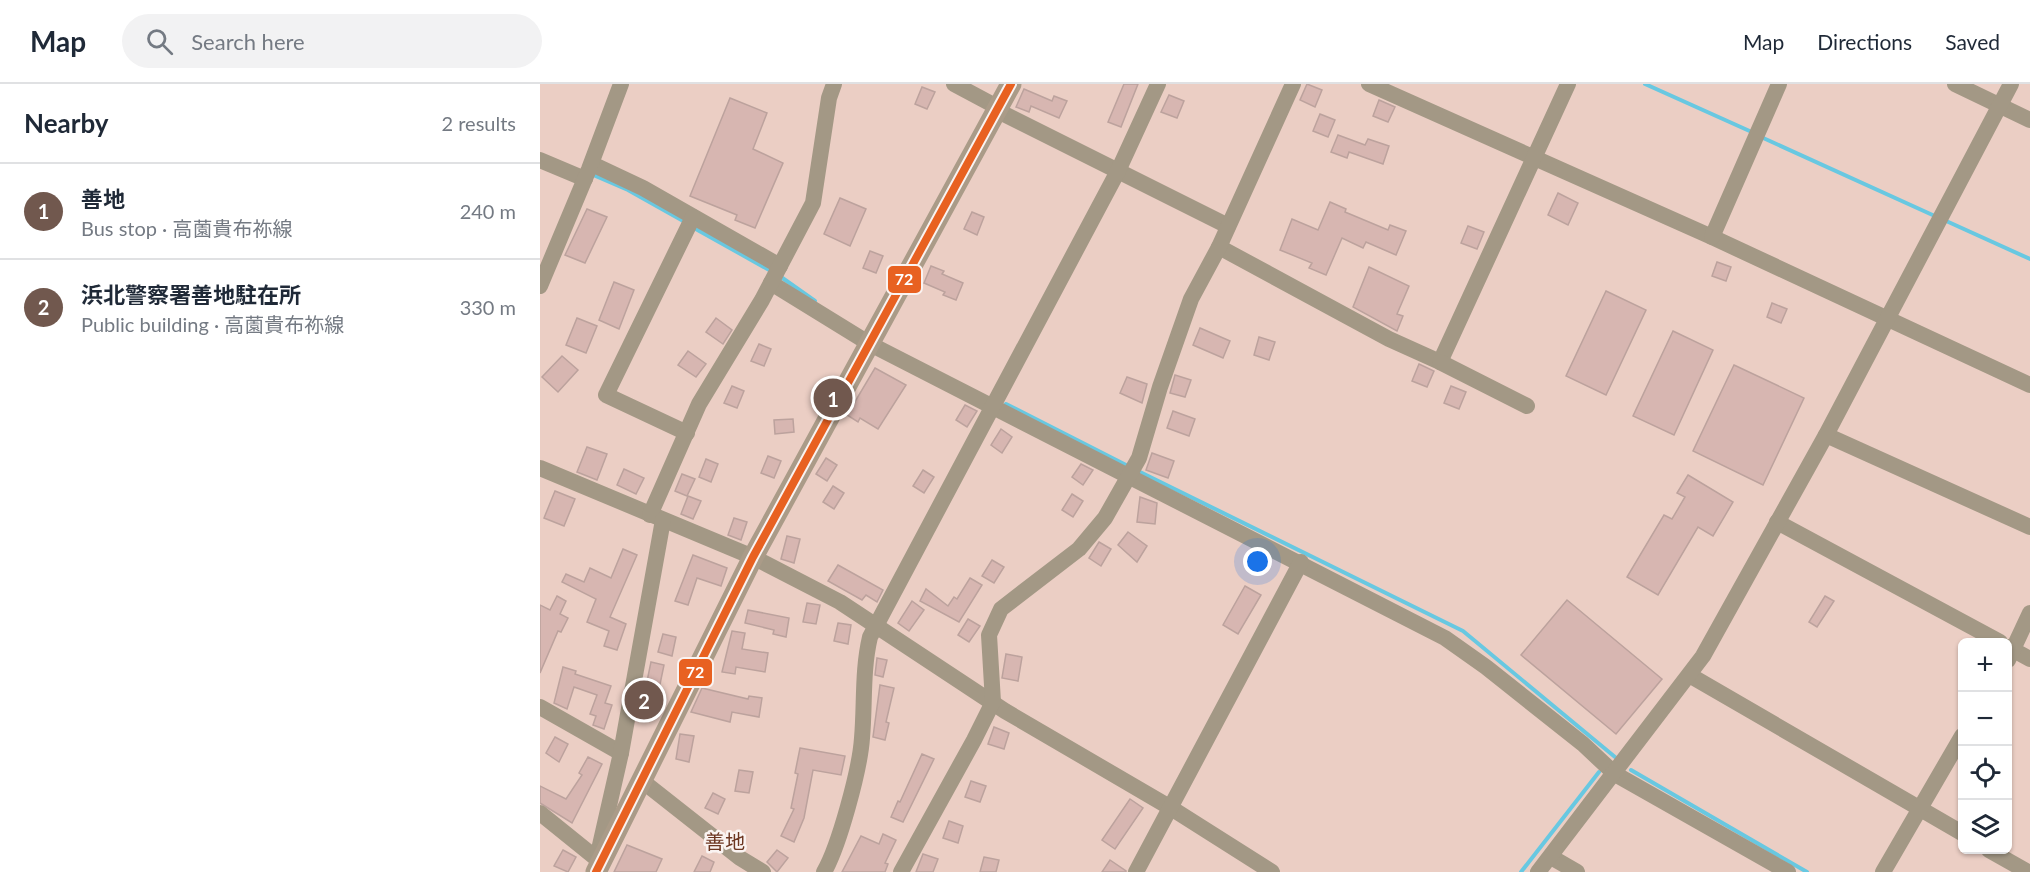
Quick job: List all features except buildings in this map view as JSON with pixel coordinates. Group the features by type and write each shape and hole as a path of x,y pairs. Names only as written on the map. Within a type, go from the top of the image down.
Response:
{"main road":[{"path":"595,867 753,557 999,110 1011,84"}],"street":[{"path":"540,286 588,172 621,84"},
{"path":"595,867 621,753 656,518 699,404 771,283 813,203 829,98 834,84"},
{"path":"954,84 999,110 1228,226"},
{"path":"824,872 834,856 860,754 865,660 877,624 1118,171 1158,84"},
{"path":"901,872 993,702 988,634 992,622 1001,609 1079,549 1105,518 1140,458 1160,387 1191,299 1219,247 1293,84"},
{"path":"1370,84 1712,237 2030,385"},
{"path":"1440,362 1568,84"},
{"path":"1712,237 1779,84"},
{"path":"1954,84 2030,120"},
{"path":"1539,872 1690,676 1826,435 2011,84"},
{"path":"540,160 642,188 691,222 780,266"},
{"path":"687,433 606,395 691,222"},
{"path":"1219,247 1389,339 1527,406"},
{"path":"771,283 870,344 1301,562 1449,641 1583,744 1615,774 1788,872"},
{"path":"1826,435 2030,527"},
{"path":"540,468 753,557 877,624 993,702 1171,808 1272,872"},
{"path":"1777,522 1985,638"},
{"path":"1136,872 1301,562"},
{"path":"2012,642 2030,613"},
{"path":"2012,652 2030,659"},
{"path":"1690,676 1958,831"},
{"path":"540,707 621,753"},
{"path":"1883,872 1958,743"},
{"path":"641,780 740,858 762,872"},
{"path":"540,813 595,867"},
{"path":"1997,854 2028,872"},
{"path":"1551,856 1577,872"}],"waterway":[{"path":"1645,84 1754,133"},
{"path":"1761,137 1937,217"},
{"path":"591,174 628,190 685,222"},
{"path":"1944,220 2030,259"},
{"path":"694,228 771,271"},
{"path":"781,277 815,301"},
{"path":"1006,404 1128,466"},
{"path":"1140,472 1463,631 1615,757"},
{"path":"1631,770 1807,872"},
{"path":"1521,872 1599,772"}],"transit line":[{"name":"72","path":"596,872 753,557 1011,84"}],"place":[{"name":"善地","path":"833,398"},
{"name":"浜北警察署善地駐在所","path":"644,700"}],"district":[{"name":"善地","path":"725,842"}]}
